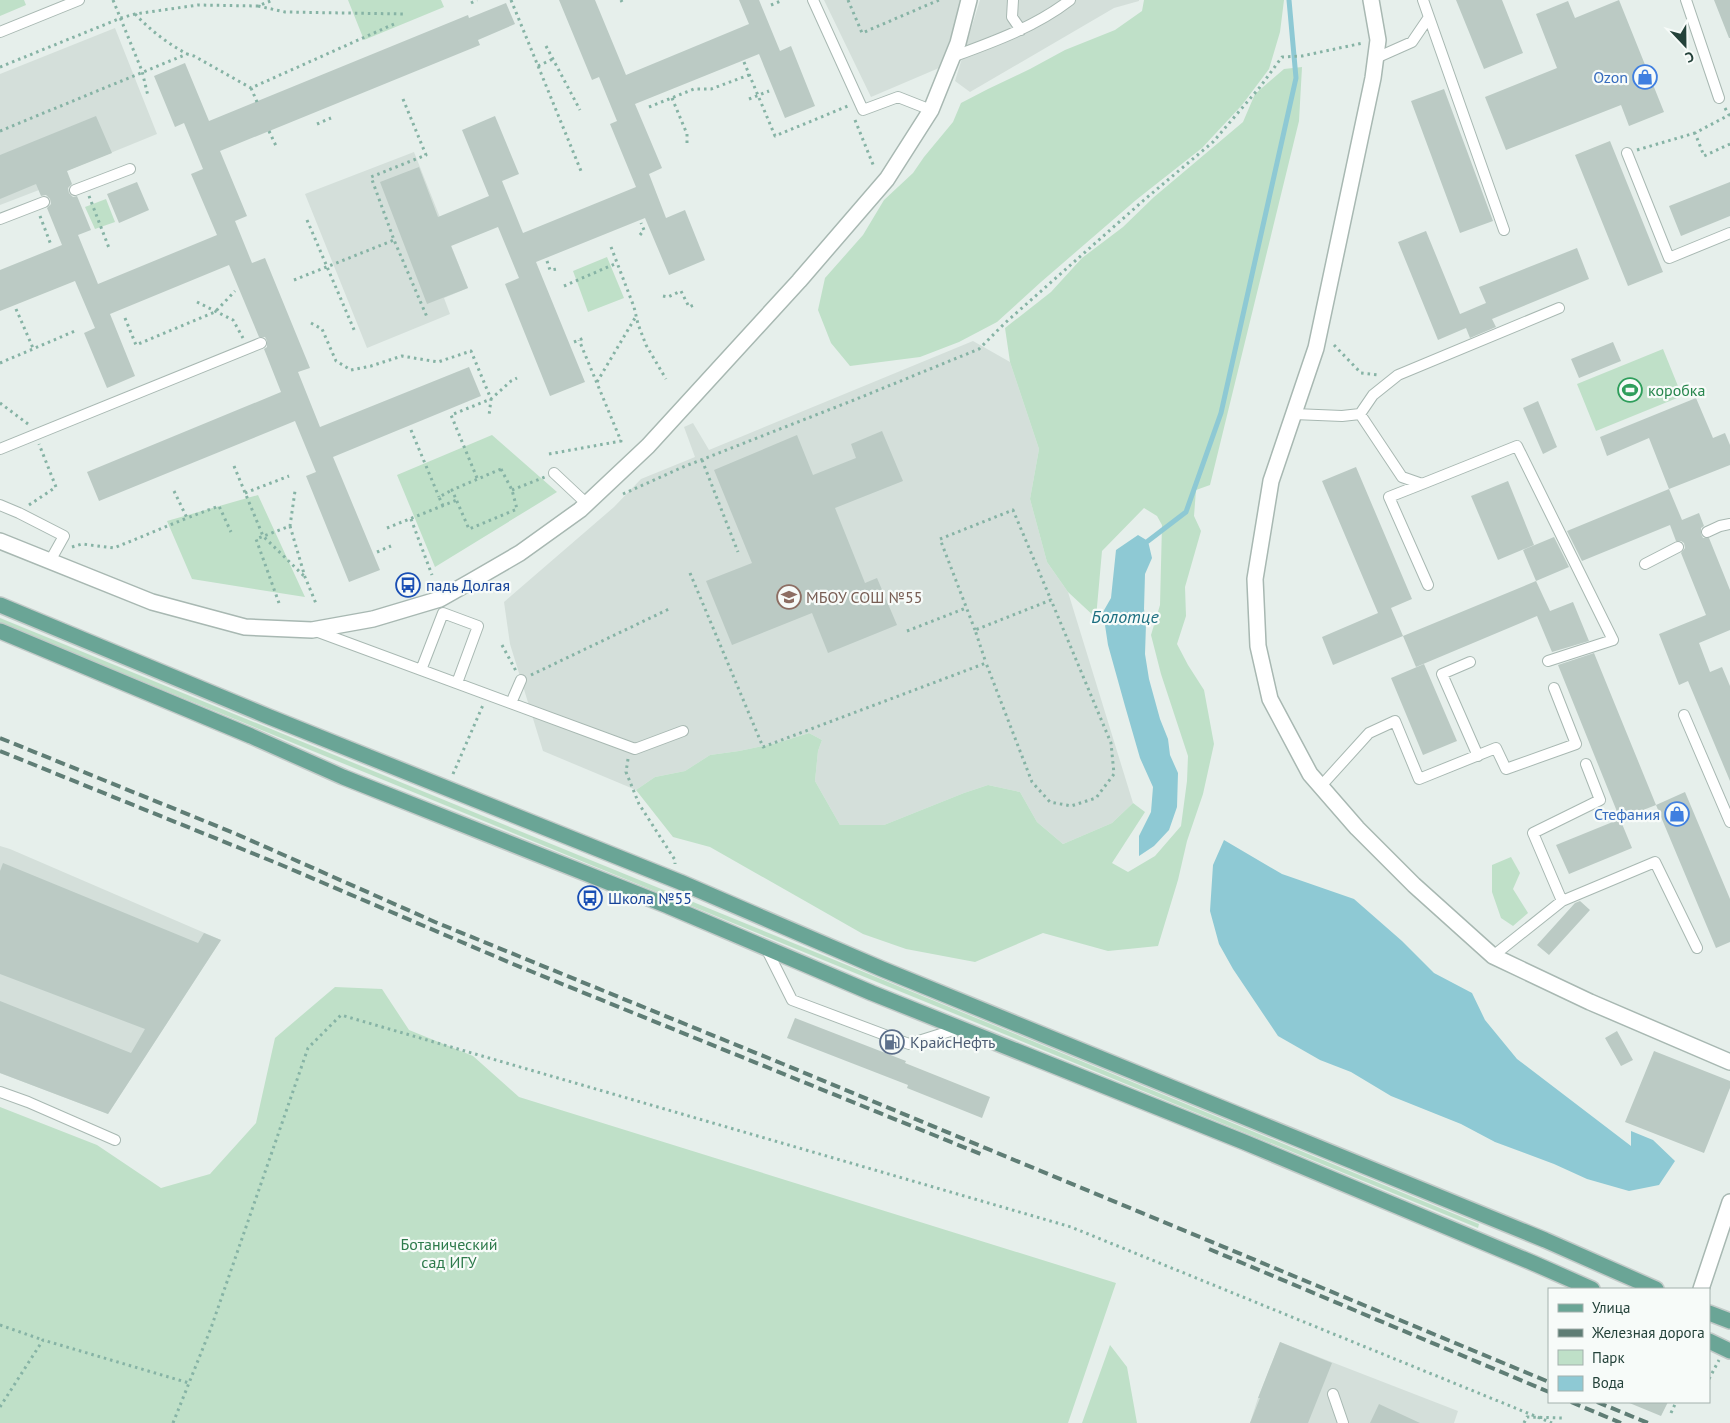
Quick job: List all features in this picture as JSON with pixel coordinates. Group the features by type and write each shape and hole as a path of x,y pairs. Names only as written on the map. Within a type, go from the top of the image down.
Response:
{"main road":[{"path":"0,604 258,712 680,882 882,969 1545,1240 1654,1288"},
{"path":"0,631 251,736 343,777 659,903 960,1028 1244,1142 1590,1288"},
{"path":"1710,1312 1730,1321"},
{"path":"1710,1342 1725,1354"}],"street":[{"path":"0,541 152,602 245,627 312,630 373,619 440,599 520,553 587,504 648,446 799,281 887,179 931,110 958,43 969,0"},
{"path":"1371,0 1378,40 1373,78 1316,348 1271,481 1255,579 1258,646 1270,699 1310,774 1356,828 1414,885 1493,956 1590,1002 1730,1062"},
{"path":"1701,1288 1730,1202"}],"lane":[{"path":"0,32 79,0"},
{"path":"813,0 863,110 898,97 931,110"},
{"path":"1013,0 1012,17 1021,30"},
{"path":"952,57 1006,38 1057,10 1070,0"},
{"path":"1423,0 1504,230"},
{"path":"1686,0 1717,93"},
{"path":"1376,58 1412,42 1429,17"},
{"path":"1627,153 1669,258 1730,233"},
{"path":"75,190 130,168"},
{"path":"0,219 40,204"},
{"path":"1294,414 1342,416 1360,414 1373,395 1398,375 1559,308"},
{"path":"0,449 261,343"},
{"path":"1360,414 1402,477 1422,484"},
{"path":"1428,585 1389,497 1517,446 1613,640 1548,661"},
{"path":"554,473 587,504"},
{"path":"0,505 64,536 50,561"},
{"path":"1707,532 1730,524"},
{"path":"1645,564 1678,547"},
{"path":"421,670 443,613 478,626 457,683"},
{"path":"312,630 630,748 635,749 683,732"},
{"path":"1470,662 1442,674 1478,756"},
{"path":"511,703 521,680"},
{"path":"1321,786 1369,733 1395,721 1419,779 1496,748 1506,769 1576,744 1554,688"},
{"path":"1684,715 1730,822"},
{"path":"1562,901 1533,833 1600,800 1586,764"},
{"path":"1493,956 1562,901 1655,862 1697,948"},
{"path":"766,948 792,1000 909,1044 960,1028"},
{"path":"0,1092 28,1102 115,1140"},
{"path":"1333,1394 1343,1423"}],"path":[{"path":"113,0 142,71 148,96"},
{"path":"258,6 273,0"},
{"path":"472,2 477,0"},
{"path":"511,0 581,171"},
{"path":"771,5 783,0"},
{"path":"848,0 862,33 939,0"},
{"path":"0,67 120,18 198,5 258,6 285,12 404,14"},
{"path":"135,14 144,24 169,44 251,88 257,102"},
{"path":"251,88 394,24"},
{"path":"623,494 702,460 979,349 1005,323 1115,226 1214,142 1260,87 1282,56 1302,56 1366,43"},
{"path":"546,46 580,110"},
{"path":"0,131 187,54"},
{"path":"538,66 553,59"},
{"path":"744,62 775,136 849,106 874,167"},
{"path":"649,107 694,89 711,89 749,75"},
{"path":"749,99 769,91"},
{"path":"1627,153 1659,142 1695,133 1729,115 1717,93"},
{"path":"403,98 426,155 371,177 394,240 427,318"},
{"path":"672,98 687,134 687,144"},
{"path":"317,124 331,118"},
{"path":"269,131 277,148"},
{"path":"1695,133 1704,156 1730,144"},
{"path":"85,186 109,248"},
{"path":"40,204 51,245"},
{"path":"307,220 355,332"},
{"path":"640,235 644,230 641,223"},
{"path":"294,280 394,240"},
{"path":"611,247 646,344 666,379"},
{"path":"546,261 550,270 557,269"},
{"path":"564,286 617,263"},
{"path":"125,318 136,345 215,312 235,291"},
{"path":"663,296 668,297 681,291 689,307 694,306"},
{"path":"196,302 233,320 240,330"},
{"path":"16,310 33,348"},
{"path":"597,382 636,318"},
{"path":"311,323 322,329 336,361 351,370 402,356 438,362 471,351 491,399 489,416"},
{"path":"0,362 75,331"},
{"path":"574,342 584,338"},
{"path":"549,454 621,441 578,340"},
{"path":"1334,345 1361,372 1394,379"},
{"path":"478,478 451,415 491,399 511,381 518,378"},
{"path":"411,430 443,506"},
{"path":"19,513 56,487 42,452"},
{"path":"702,460 738,552"},
{"path":"234,466 263,536 306,577"},
{"path":"439,497 452,490 478,478 501,469 512,490 518,509 469,529 452,490"},
{"path":"245,493 289,476"},
{"path":"512,490 544,477"},
{"path":"174,491 187,518"},
{"path":"295,491 290,526 317,606"},
{"path":"388,528 456,500"},
{"path":"69,547 82,544 114,548 219,506 231,532"},
{"path":"1013,510 1111,744 1114,774 1096,798 1071,806 1050,802 1032,782 986,662 940,539 1013,510"},
{"path":"411,519 432,575"},
{"path":"278,603 256,539 290,526"},
{"path":"377,552 391,546"},
{"path":"690,573 763,747 986,662"},
{"path":"975,630 1051,600"},
{"path":"907,631 966,608"},
{"path":"502,645 521,680 669,609"},
{"path":"466,745 487,695"},
{"path":"630,748 626,772 639,804 675,860 675,868"},
{"path":"173,1423 211,1328 308,1048 341,1015 1071,1227 1552,1423"},
{"path":"0,1325 43,1340 189,1383"},
{"path":"0,1406 43,1340"},
{"path":"1710,1377 1725,1354"},
{"path":"1671,1414 1676,1403"},
{"path":"1524,1423 1527,1417 1563,1418"}],"shaded area":[{"path":"824,0 961,0 957,21 939,68 871,97"},
{"path":"980,0 1139,1 1114,8 970,92 955,81"},
{"path":"115,28 157,134 37,183 39,190 0,205 0,74"},
{"path":"414,152 468,288 444,298 450,314 367,348 305,194"},
{"name":"МБОУ СОШ №55","path":"973,341 1010,362 1039,449 1030,499 1047,562 1068,592 1133,803 1112,823 1063,844 1037,822 1020,792 988,785 884,825 840,825 815,781 818,751 822,740 809,733 777,743 710,755 685,771 655,777 636,790 543,751 510,644 504,602 614,507 641,479 695,457 684,427 693,423 709,450"},
{"path":"0,846 221,940 108,1114 0,1073"},
{"path":"1280,1342 1458,1411 1454,1423 1250,1423"}],"green space":[{"path":"0,0 24,0 26,5 0,16"},
{"path":"348,0 441,0 444,7 364,40"},
{"path":"1144,0 1284,0 1280,32 1269,69 1242,105 1202,148 1136,200 997,322 959,342 920,357 850,366 831,343 818,310 825,278 863,235 884,200 913,173 953,122 961,103 1065,50 1115,30 1142,11"},
{"path":"1302,67 1299,121 1210,485 1196,490 1194,516 1201,531 1185,587 1186,616 1177,644 1204,690 1214,744 1203,794 1187,841 1178,880 1158,946 1108,951 1043,933 975,962 906,949 863,934 710,847 673,837 636,790 655,777 685,771 710,755 777,743 809,733 822,740 818,751 815,781 840,825 884,825 988,785 1020,792 1037,822 1063,844 1112,823 1133,803 1145,812 1112,863 1128,872 1155,856 1181,826 1188,756 1161,674 1151,635 1160,605 1162,525 1157,516 1144,508 1102,551 1096,618 1068,592 1047,562 1030,499 1039,449 1010,362 1005,328 1051,292 1082,258 1123,227 1154,197 1243,122 1255,94 1284,69"},
{"path":"106,199 115,222 95,229 85,207"},
{"path":"607,257 624,298 588,312 573,271"},
{"name":"коробка","path":"1663,349 1682,396 1596,431 1577,384"},
{"path":"492,435 557,492 435,567 397,475"},
{"path":"258,495 305,597 192,579 167,521"},
{"path":"0,618 1479,1224 1478,1228 0,623"},
{"path":"1511,857 1520,873 1513,889 1528,913 1513,926 1501,918 1492,892 1492,865"},
{"name":"Ботанический сад ИГУ","path":"335,987 382,989 409,1030 473,1056 519,1097 1116,1283 1068,1423 0,1423 0,1107 97,1145 161,1188 210,1174 256,1123 275,1038"},
{"path":"1110,1345 1127,1367 1137,1423 1082,1423"}],"water":[{"name":"Болотце","path":"1138,535 1148,541 1152,558 1145,574 1144,609 1146,624 1145,654 1149,679 1160,719 1168,739 1170,755 1178,773 1177,807 1169,830 1154,846 1139,856 1139,836 1151,812 1153,787 1140,758 1125,706 1108,645 1103,612 1111,598 1116,550"},
{"path":"1224,840 1282,874 1354,899 1402,941 1434,973 1472,993 1485,1020 1517,1059 1631,1146 1631,1131 1653,1140 1675,1161 1659,1185 1629,1191 1587,1179 1554,1164 1495,1142 1461,1124 1391,1096 1351,1072 1320,1060 1278,1036 1233,969 1219,944 1210,911 1213,865"}],"building":[{"path":"559,0 595,0 626,75 749,24 739,0 759,0 780,51 791,46 815,106 785,118 759,54 635,104 662,168 649,174 666,218 685,210 705,260 669,275 645,218 536,262 585,382 550,396 505,284 519,278 498,227 451,246 468,288 427,304 380,182 419,167 438,217 489,196 462,130 495,116 519,174 502,181 523,233 636,187 610,124 617,121 599,77 592,80"},
{"path":"1456,0 1502,0 1523,53 1484,69"},
{"path":"1619,0 1664,112 1629,126 1621,105 1506,150 1485,97 1557,68 1536,14 1568,1 1575,18"},
{"path":"1714,0 1730,0 1730,38 1729,38"},
{"path":"506,3 515,24 478,40 480,45 220,151 247,216 235,221 252,263 265,258 310,368 298,372 320,427 469,367 481,396 333,457 380,570 349,582 306,476 316,472 295,421 99,501 87,472 281,392 264,349 267,347 267,341 265,337 259,337 229,265 110,314 135,376 107,388 84,333 95,328 75,281 0,311 0,270 62,245 47,208 51,204 50,199 46,195 41,196 36,184 0,199 0,155 96,116 112,153 67,171 72,184 68,188 69,193 73,197 77,196 91,230 78,235 98,284 217,235 191,174 203,169 184,123 175,127 154,76 185,63 209,121 468,15 469,18"},
{"path":"1444,89 1493,221 1460,233 1411,101"},
{"path":"1610,141 1663,272 1628,286 1575,155"},
{"path":"137,182 149,210 119,223 107,194"},
{"path":"1730,182 1730,216 1681,236 1669,206"},
{"path":"1426,231 1460,314 1486,303 1479,287 1577,248 1589,279 1492,319 1496,327 1470,338 1466,328 1438,340 1398,242"},
{"path":"1613,342 1621,361 1579,378 1571,359"},
{"path":"1696,398 1713,438 1725,433 1730,445 1730,465 1669,489 1649,438 1607,456 1600,437"},
{"path":"1538,401 1557,447 1543,454 1523,408"},
{"path":"882,431 903,481 835,508 865,583 877,578 897,625 828,653 812,613 732,645 706,581 752,563 714,470 797,435 813,475 856,458 851,444"},
{"path":"1356,467 1412,599 1391,608 1403,636 1333,665 1322,637 1378,613 1322,481"},
{"path":"1508,481 1534,545 1498,560 1471,496"},
{"path":"1669,489 1682,520 1699,513 1704,526 1701,528 1701,534 1703,538 1709,538 1730,590 1730,630 1699,643 1710,672 1722,667 1730,686 1730,781 1688,681 1679,685 1659,634 1706,615 1681,553 1685,548 1684,543 1676,541 1670,525 1582,561 1567,531"},
{"path":"1554,537 1569,567 1536,581 1523,550"},
{"path":"1536,581 1550,611 1573,602 1589,641 1552,652 1537,616 1416,667 1403,636"},
{"path":"1594,653 1656,805 1620,819 1558,665"},
{"path":"1424,664 1457,741 1423,755 1391,678"},
{"path":"1685,792 1730,899 1730,942 1716,948 1656,805"},
{"path":"1620,819 1632,848 1569,874 1556,845"},
{"path":"3,863 198,943 204,933 221,940 108,1114 0,1073 0,1001 131,1053 145,1029 0,974 0,871"},
{"path":"1580,901 1590,910 1549,955 1537,945 1575,903"},
{"path":"795,1018 906,1061 905,1063 990,1097 982,1118 907,1088 908,1085 787,1038"},
{"path":"1617,1031 1633,1060 1621,1066 1605,1038"},
{"path":"1654,1051 1730,1081 1730,1088 1704,1153 1625,1122"},
{"path":"1280,1342 1332,1363 1308,1423 1250,1423 1260,1398 1258,1398"},
{"path":"1629,1403 1668,1403 1661,1416"},
{"path":"1379,1404 1420,1423 1370,1423"}],"waterway":[{"path":"1148,541 1186,512 1221,413 1296,78 1289,0"}],"railway":[{"path":"0,738 234,833 435,922 783,1064 1548,1382"},
{"path":"0,751 279,864 513,964 983,1155"},
{"path":"1209,1249 1548,1392"},
{"path":"1573,1403 1621,1423"},
{"path":"1599,1403 1648,1423"}],"place":[{"name":"Ozon","path":"1645,77"},
{"name":"коробка","path":"1630,390"},
{"name":"падь Долгая","path":"408,585"},
{"name":"МБОУ СОШ №55","path":"789,597"},
{"name":"Стефания","path":"1677,814"},
{"name":"Школа №55","path":"590,898"},
{"name":"КрайсНефть","path":"892,1042"}]}
